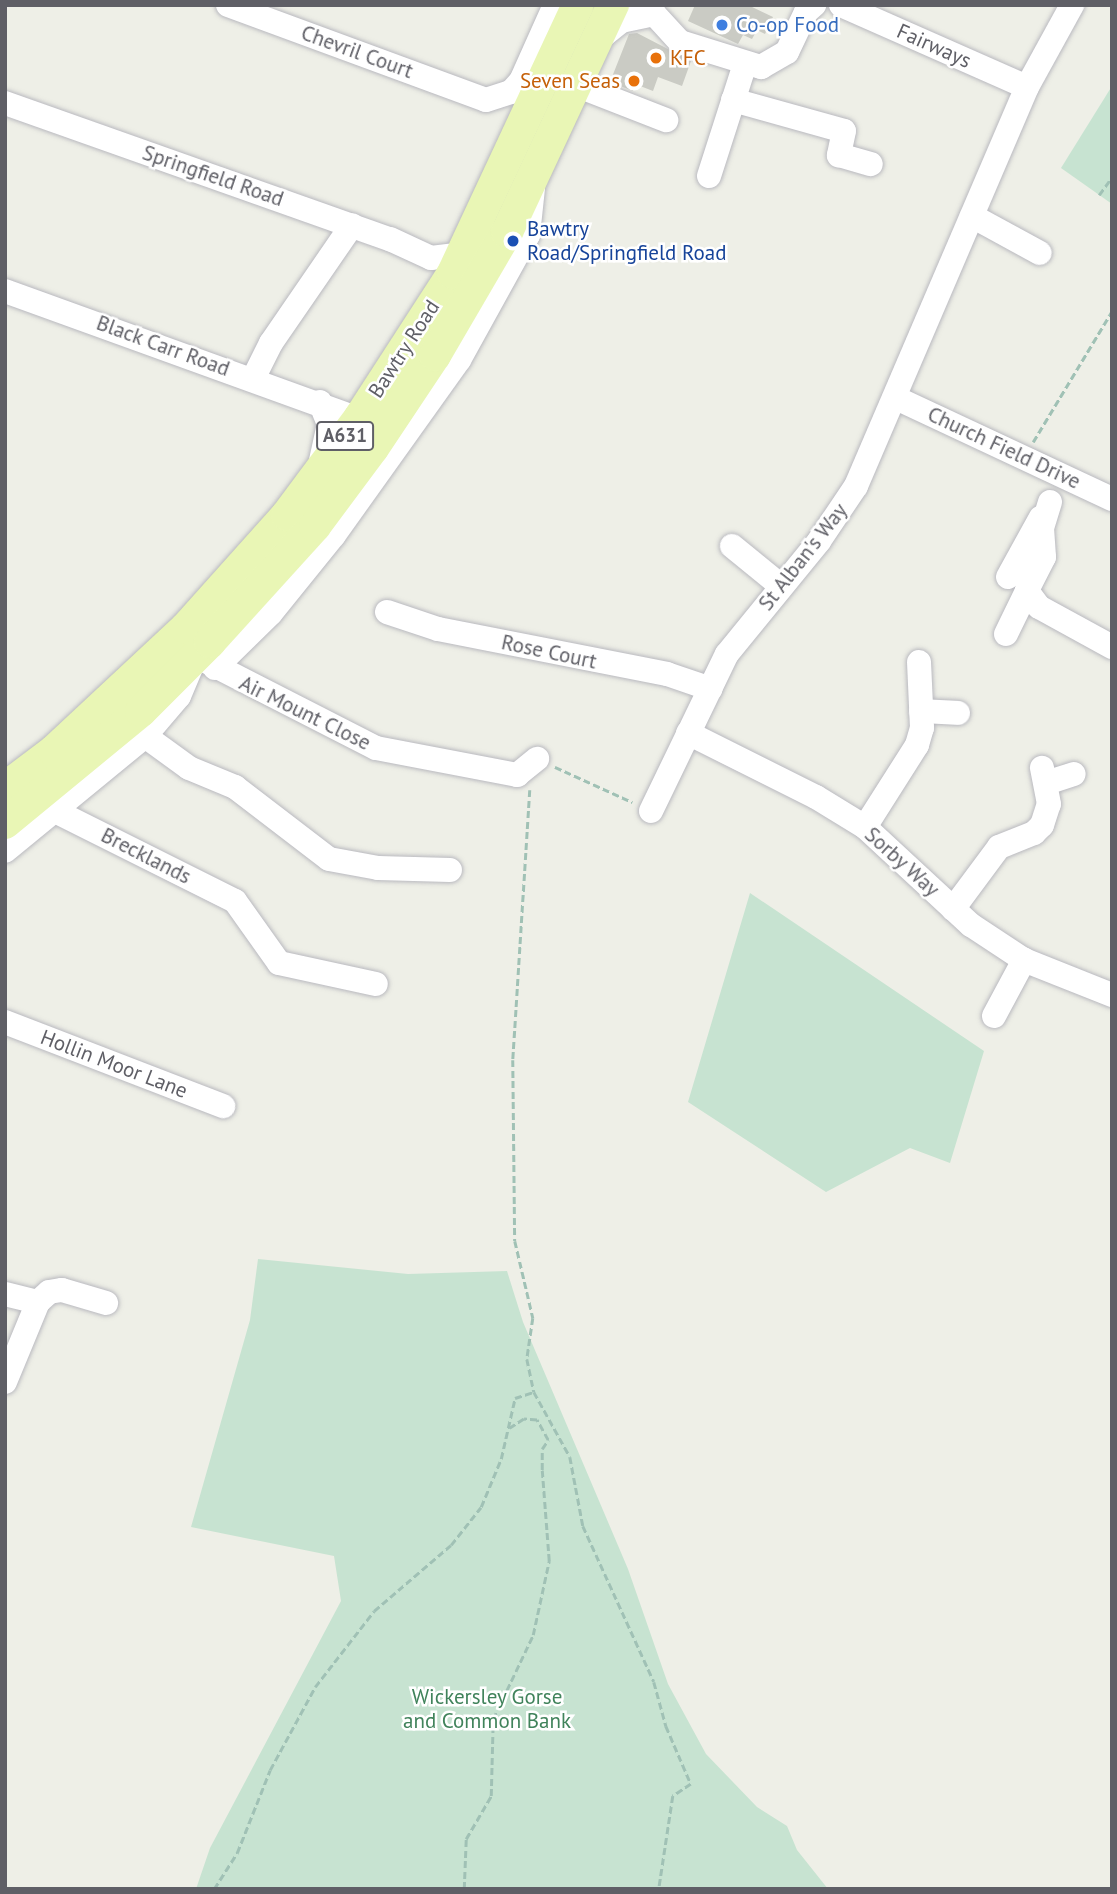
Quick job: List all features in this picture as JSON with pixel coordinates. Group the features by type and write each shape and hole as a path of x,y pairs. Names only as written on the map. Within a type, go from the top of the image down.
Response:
{"main road":[{"name":"Bawtry Road","path":"372,424 433,305 466,248 578,5"},
{"name":"Bawtry Road","path":"5,789 54,751 186,628 372,424 470,299 535,174 613,5"},
{"name":"Bawtry Road","path":"5,823 205,662 315,526 334,467"}],"street":[{"name":"Chevril Court","path":"228,5 486,100 512,92 521,81 555,5"},
{"name":"Fairways","path":"841,5 1027,87"},
{"name":"St Alban's Way","path":"651,811 727,654 841,511 896,398 1027,87 1072,5"},
{"path":"596,42 621,22 650,10 680,42 761,67 779,60 805,7"},
{"path":"709,176 745,64"},
{"path":"576,85 666,120"},
{"path":"733,100 844,131 839,155 871,164"},
{"name":"Springfield Road","path":"5,103 352,225 419,254 439,258 466,248"},
{"name":"Bawtry Road","path":"5,851 57,812 145,736 205,662 271,613 334,535 459,360 528,235 535,174"},
{"path":"972,216 1040,253"},
{"path":"253,379 271,343 352,225"},
{"path":"419,254 434,282 433,305"},
{"name":"Black Carr Road","path":"5,291 320,402 372,424"},
{"name":"Church Field Drive","path":"896,398 1063,477 1110,494"},
{"path":"320,402 329,424 334,467"},
{"path":"1006,634 1018,584 1050,502 1063,477"},
{"path":"733,546 781,586"},
{"path":"1018,584 1039,607 1112,647"},
{"name":"Rose Court","path":"387,612 438,628 667,674 711,689"},
{"name":"Air Mount Close","path":"205,662 376,748 517,775"},
{"path":"864,827 909,762 922,728 919,662"},
{"path":"921,712 958,713"},
{"name":"Sorby Way","path":"688,733 864,827 953,909 1024,960 1112,995"},
{"path":"145,736 188,768 234,787 329,859 378,868 450,870"},
{"path":"517,775 537,758"},
{"path":"953,909 999,847 1042,825 1049,804 1044,775 1074,774"},
{"name":"Brecklands","path":"57,812 235,901 279,963 376,984"},
{"path":"994,1016 1024,960"},
{"name":"Hollin Moor Lane","path":"5,1022 223,1106"},
{"path":"5,1382 37,1302 49,1292 62,1290 106,1303"},
{"path":"5,1294 37,1302"}],"path":[{"path":"1099,195 1112,177"},
{"path":"1025,457 1112,310"},
{"path":"537,758 651,811"},
{"path":"517,775 530,788 513,1060 515,1241 533,1318 527,1359 534,1392 570,1457 583,1526 654,1682 666,1726 691,1784 673,1796 659,1889"},
{"path":"214,1889 237,1853 270,1770 315,1687 374,1611 451,1545 481,1507 508,1428 515,1398 534,1392"},
{"path":"464,1889 466,1839 491,1796 492,1719 533,1635 550,1561 542,1470 542,1449 548,1440 537,1420 524,1419 508,1428"}],"green space":[{"path":"1112,86 1112,204 1061,168"},
{"path":"750,893 984,1051 950,1163 910,1148 826,1192 688,1102"},
{"name":"Wickersley Gorse and Common Bank","path":"258,1259 408,1274 507,1271 523,1322 628,1569 668,1684 706,1754 757,1807 787,1826 797,1850 828,1889 196,1889 210,1848 341,1601 334,1556 191,1527 250,1320"}],"building":[{"path":"695,5 748,5 773,17 765,34 757,30 752,39 743,35 738,44 688,21"},
{"name":"KFC","path":"637,33 691,61 682,86 658,77 653,91 635,84 633,91 610,82 629,34"}],"place":[{"name":"Co-op Food","path":"722,25"},
{"name":"KFC","path":"656,58"},
{"name":"Seven Seas","path":"634,81"},
{"name":"Bawtry Road/Springfield Road","path":"513,241"}]}
